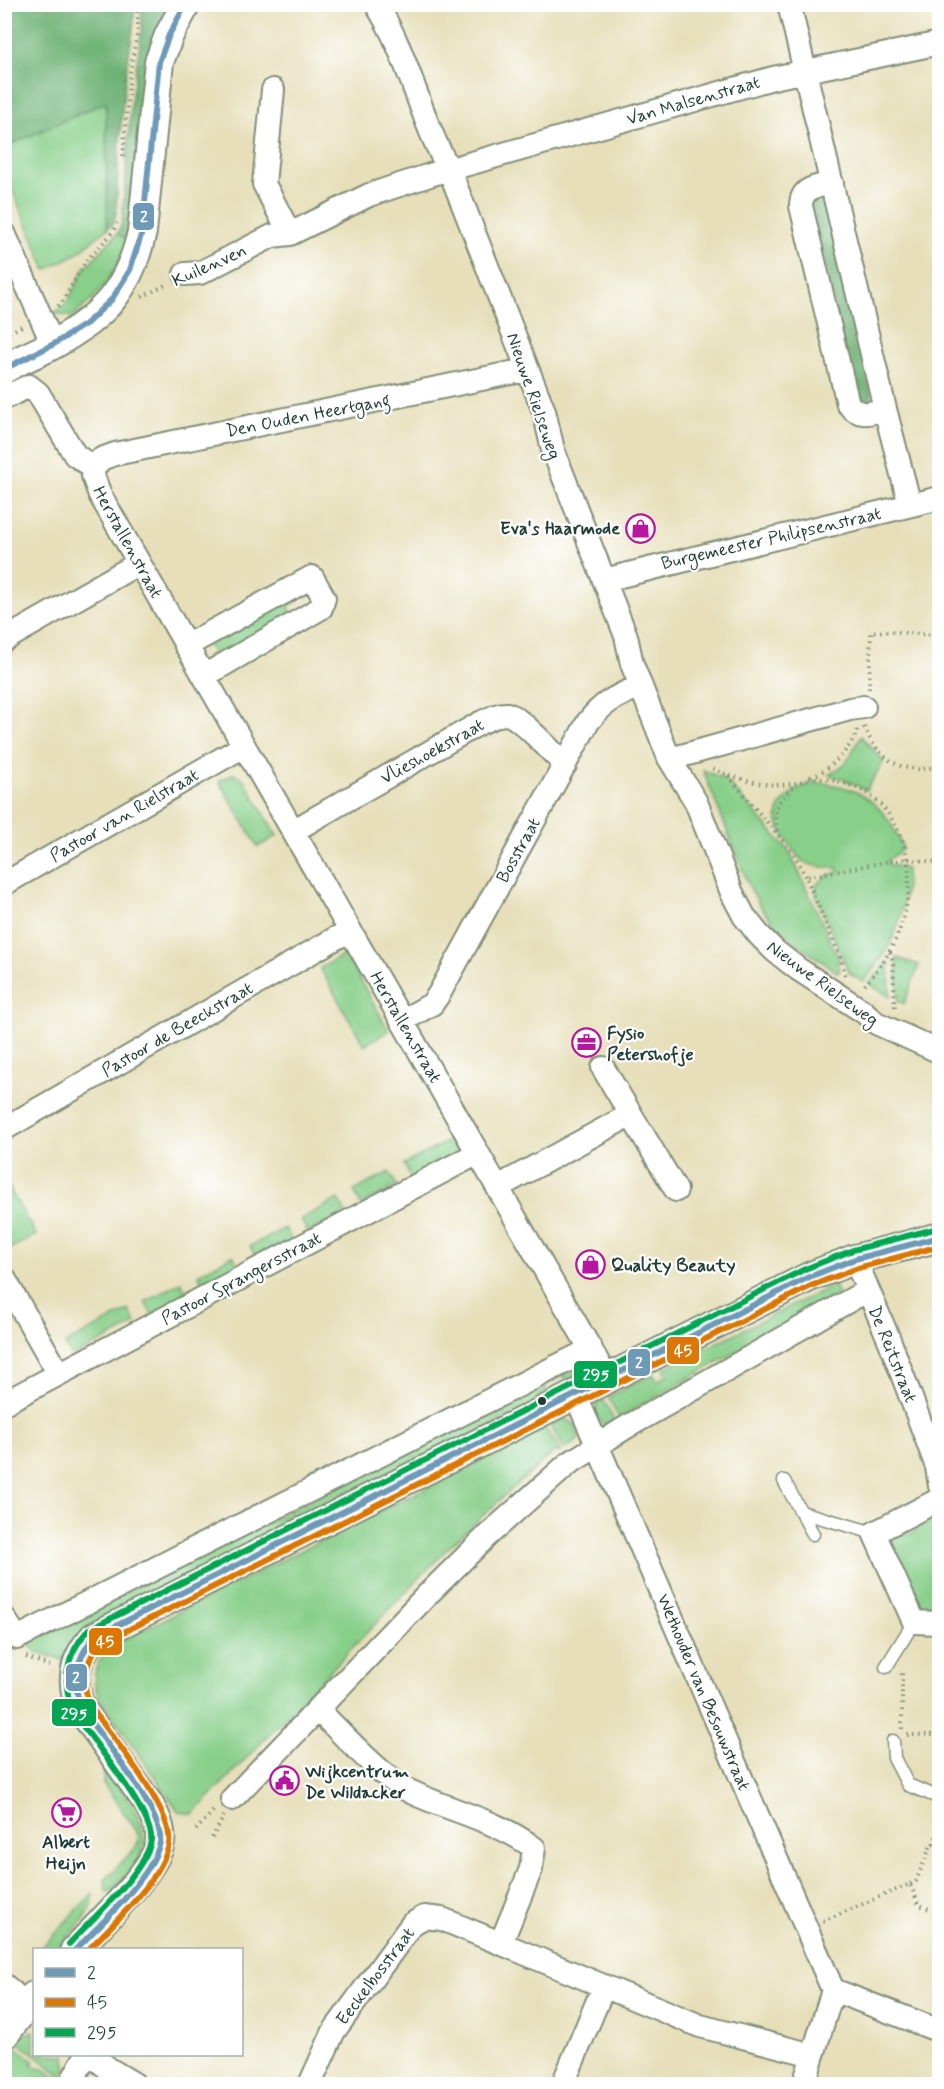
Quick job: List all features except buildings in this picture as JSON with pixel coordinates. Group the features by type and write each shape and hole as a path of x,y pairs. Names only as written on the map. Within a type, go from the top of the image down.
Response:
{"street":[{"path":"4,369 53,345 96,316 118,292 128,276 142,232 159,62 169,35 186,4"},
{"name":"Nieuwe Rielseweg","path":"375,4 388,24 437,148 449,170 544,411 553,450 626,636 640,686 696,802 732,893 744,916 775,951 798,969 864,1012 876,1023 939,1052"},
{"path":"789,4 910,505"},
{"name":"Van Malsenstraat","path":"449,170 761,81 939,43"},
{"path":"273,90 264,184 290,234"},
{"name":"Kuilenven","path":"185,274 200,273 272,236 290,234 369,195 449,170"},
{"path":"832,183 806,190 801,196 803,217 848,404 862,415 885,409"},
{"path":"4,233 53,345"},
{"name":"Den Ouden Heertgang","path":"94,468 102,459 115,454 526,370"},
{"name":"Herstallenstraat","path":"4,398 29,386 38,393 75,455 94,468 93,476 96,487 607,1377"},
{"name":"Burgemeester Philipsenstraat","path":"604,580 939,498"},
{"path":"4,640 139,563"},
{"path":"186,646 312,577 324,598 321,608 204,676"},
{"name":"Bosstraat","path":"402,1021 432,1004 439,994 588,722 608,700 640,686"},
{"path":"675,757 864,707"},
{"name":"Vlieshoekstraat","path":"293,831 498,715 507,714 517,720 565,765"},
{"name":"Pastoor van Rielstraat","path":"4,884 244,746"},
{"name":"Pastoor de Beeckstraat","path":"4,1129 350,930"},
{"path":"603,1068 676,1190"},
{"path":"498,1187 630,1115"},
{"name":"Pastoor Sprangersstraat","path":"4,1403 478,1153"},
{"path":"77,1948 152,1865 157,1854 160,1831 148,1803 82,1710 76,1698 74,1672 80,1654 94,1637 809,1277 855,1259 939,1237"},
{"name":"De Reitstraat","path":"855,1259 890,1342 937,1467 939,1486"},
{"path":"4,1278 14,1315 59,1374"},
{"path":"232,1799 488,1535 568,1464 868,1290"},
{"path":"4,1618 17,1638 591,1349"},
{"name":"Wethouder van Besouwstraat","path":"575,1394 833,1990"},
{"path":"939,1499 874,1533 914,1622 939,1623"},
{"path":"317,1709 387,1775 408,1790 517,1835 534,1848 531,1869 501,1943"},
{"name":"Eeckelbosstraat","path":"310,2085 334,2031 412,1924 424,1917 442,1919 700,2026 813,2055"},
{"path":"4,1985 32,2004 4,2035"},
{"path":"563,2085 604,1986"},
{"path":"804,2085 833,1990 939,2031"},
{"path":"70,2085 87,2056"},
{"path":"90,2056 134,2085"}],"lane":[{"path":"784,1481 813,1534"},
{"path":"801,1512 874,1533"},
{"path":"886,1667 914,1622"},
{"path":"893,1741 894,1758 908,1785 939,1798"}],"path":[{"path":"122,168 130,72 138,29 137,4"},
{"path":"4,335 61,304 86,261 113,232 119,216"},
{"name":"Kuilenven","path":"140,298 185,274"},
{"path":"864,707 868,696 871,668 871,632 891,630 921,635 939,635"},
{"path":"777,832 774,817 776,806 797,783 836,761 849,746 861,720 871,743 885,758 899,766 919,770 939,765"},
{"path":"675,757 728,775 758,782 797,783"},
{"path":"728,775 794,854 842,961 847,984"},
{"path":"809,777 851,785 878,801 905,844 909,878 908,899 903,918 890,952 860,992"},
{"path":"806,877 891,861 908,859 936,862 939,859"},
{"path":"890,952 893,961 896,1014"},
{"path":"21,1656 74,1672"},
{"path":"886,1667 904,1669 902,1735 939,1735"},
{"path":"196,1830 215,1809 232,1799"},
{"path":"807,1928 916,1881 939,1829"},
{"path":"933,1844 939,1846"},
{"path":"910,1884 919,1905 939,1913"}],"green space":[{"path":"65,4 133,4 134,7 134,24 122,110 116,213 113,224 107,229 106,102 5,147 5,5 48,5 49,8"},
{"path":"141,5 174,5 129,240 117,234 122,224 131,101 142,28"},
{"path":"106,102 107,229 76,254 46,270 5,173 4,147"},
{"path":"817,198 826,202 872,398 866,402 856,400 811,201"},
{"path":"117,234 129,240 112,274 99,292 71,317 55,313 68,301 84,269"},
{"path":"292,590 298,601 288,606 293,615 215,657 205,640"},
{"path":"861,736 884,761 866,790 829,775 846,763"},
{"path":"703,770 726,780 789,851 840,961 837,962 840,969 838,973 797,944 762,909 749,886"},
{"path":"233,774 245,781 277,836 258,847 219,781"},
{"path":"819,783 849,789 872,802 889,822 903,849 888,860 888,864 906,869 901,915 890,944 863,982 849,973 816,895 816,885 828,875 839,872 838,868 814,866 801,860 782,832 777,820 779,808 789,796 803,786"},
{"path":"344,955 389,1031 364,1045 320,968"},
{"path":"897,958 919,965 904,1004 898,1001"},
{"path":"889,962 890,997 869,984"},
{"path":"452,1139 456,1148 454,1156 411,1179 404,1164"},
{"path":"389,1172 397,1186 361,1205 354,1191"},
{"path":"4,1179 36,1235 10,1249 5,1239"},
{"path":"338,1199 346,1213 308,1233 301,1219"},
{"path":"285,1228 292,1241 257,1260 250,1246"},
{"path":"233,1255 240,1269 205,1287 198,1274"},
{"path":"181,1282 189,1296 152,1315 145,1302"},
{"path":"834,1285 838,1294 619,1418 608,1397 653,1374 657,1381 667,1375 664,1368"},
{"path":"129,1310 136,1324 78,1354 71,1355 65,1344"},
{"path":"574,1368 578,1376 567,1381 564,1375 545,1385 547,1391 539,1396 540,1400 73,1641 63,1660 36,1652 27,1642"},
{"path":"603,1399 614,1420 605,1425 598,1419 595,1411 596,1405"},
{"path":"563,1419 573,1423 578,1436 578,1440 565,1449 550,1426"},
{"path":"545,1428 561,1451 552,1454 446,1550 193,1814 179,1812 99,1697 95,1682 96,1668 107,1650"},
{"path":"929,1514 935,1520 937,1527 939,1607 935,1613 921,1614 898,1558 890,1555 888,1538 895,1531 908,1535 913,1533 918,1516"},
{"path":"104,1769 107,1769 131,1803 143,1832 143,1845 138,1860 127,1875 109,1892 106,1891 105,1880 136,1847 139,1838 136,1830 103,1783"},
{"path":"93,1893 90,1910 75,1931 57,1948 41,1948"},
{"path":"33,2031 33,2053 17,2041 23,2035"},
{"path":"18,2048 34,2061 32,2064 39,2069 41,2067 61,2081 60,2084 5,2084 5,2065"},
{"path":"36,2056 65,2056 66,2068 62,2076"}],"transit line":[{"name":"2","path":"4,369 54,344 87,323 112,299 130,270 142,232 159,62 169,35 186,4"},
{"name":"295","path":"69,1944 129,1880 147,1852 151,1840 143,1813 133,1796 75,1715 70,1703 67,1681 70,1660 88,1630 805,1269 853,1250 938,1228"},
{"name":"2","path":"77,1948 137,1885 160,1842 159,1829 142,1795 116,1755 82,1710 77,1690 77,1672 83,1654 94,1637 809,1277 855,1259 940,1237"},
{"name":"45","path":"90,1948 147,1886 165,1858 169,1844 168,1830 152,1794 90,1706 87,1698 85,1681 87,1666 100,1644 813,1285 858,1268 940,1246"}],"place":[{"name":"Eva's Haarmode","path":"641,528"},
{"name":"Fysio Petershofje","path":"586,1043"},
{"name":"Quality Beauty","path":"590,1265"},
{"name":"Wijkcentrum De Wildacker","path":"284,1781"},
{"name":"Albert Heijn","path":"66,1813"}]}
